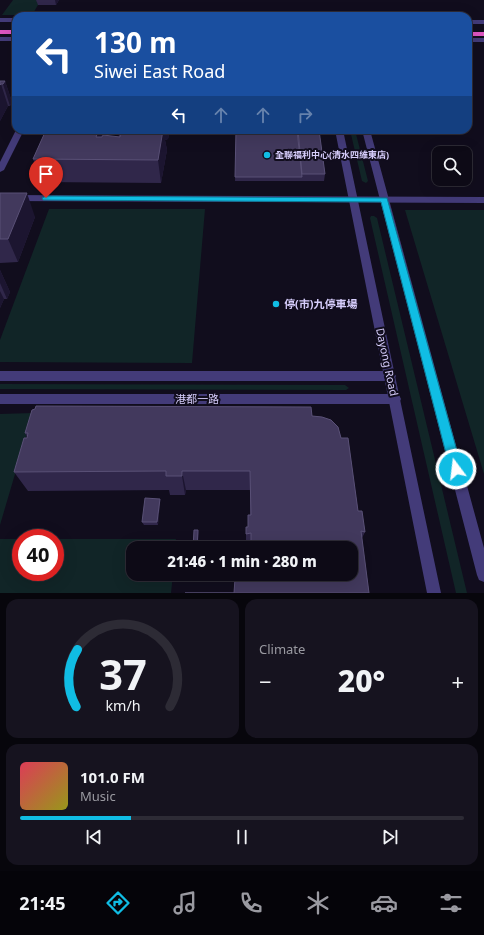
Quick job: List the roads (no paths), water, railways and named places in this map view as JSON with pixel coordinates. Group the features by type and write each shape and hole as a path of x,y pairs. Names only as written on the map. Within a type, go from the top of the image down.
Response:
{"highway":[{"path":"0,26 12,26"},
{"path":"472,28 484,28"},
{"path":"0,32 12,32"},
{"path":"472,34 484,34"}],"street":[{"path":"0,20 12,20"},
{"path":"472,22 484,22"},
{"path":"0,39 12,39"},
{"path":"472,40 484,40"},
{"path":"0,170 18,134"},
{"name":"Dayong Road","path":"340,134 434,593"},
{"path":"367,134 484,575"},
{"path":"0,198 484,200"},
{"name":"港都一路","path":"0,376 390,376"},
{"name":"港都一路","path":"0,399 394,399"}],"place":[{"name":"全聯福利中心(清水四維東店)","path":"267,155"},
{"name":"停(市)九停車場","path":"276,304"}]}
